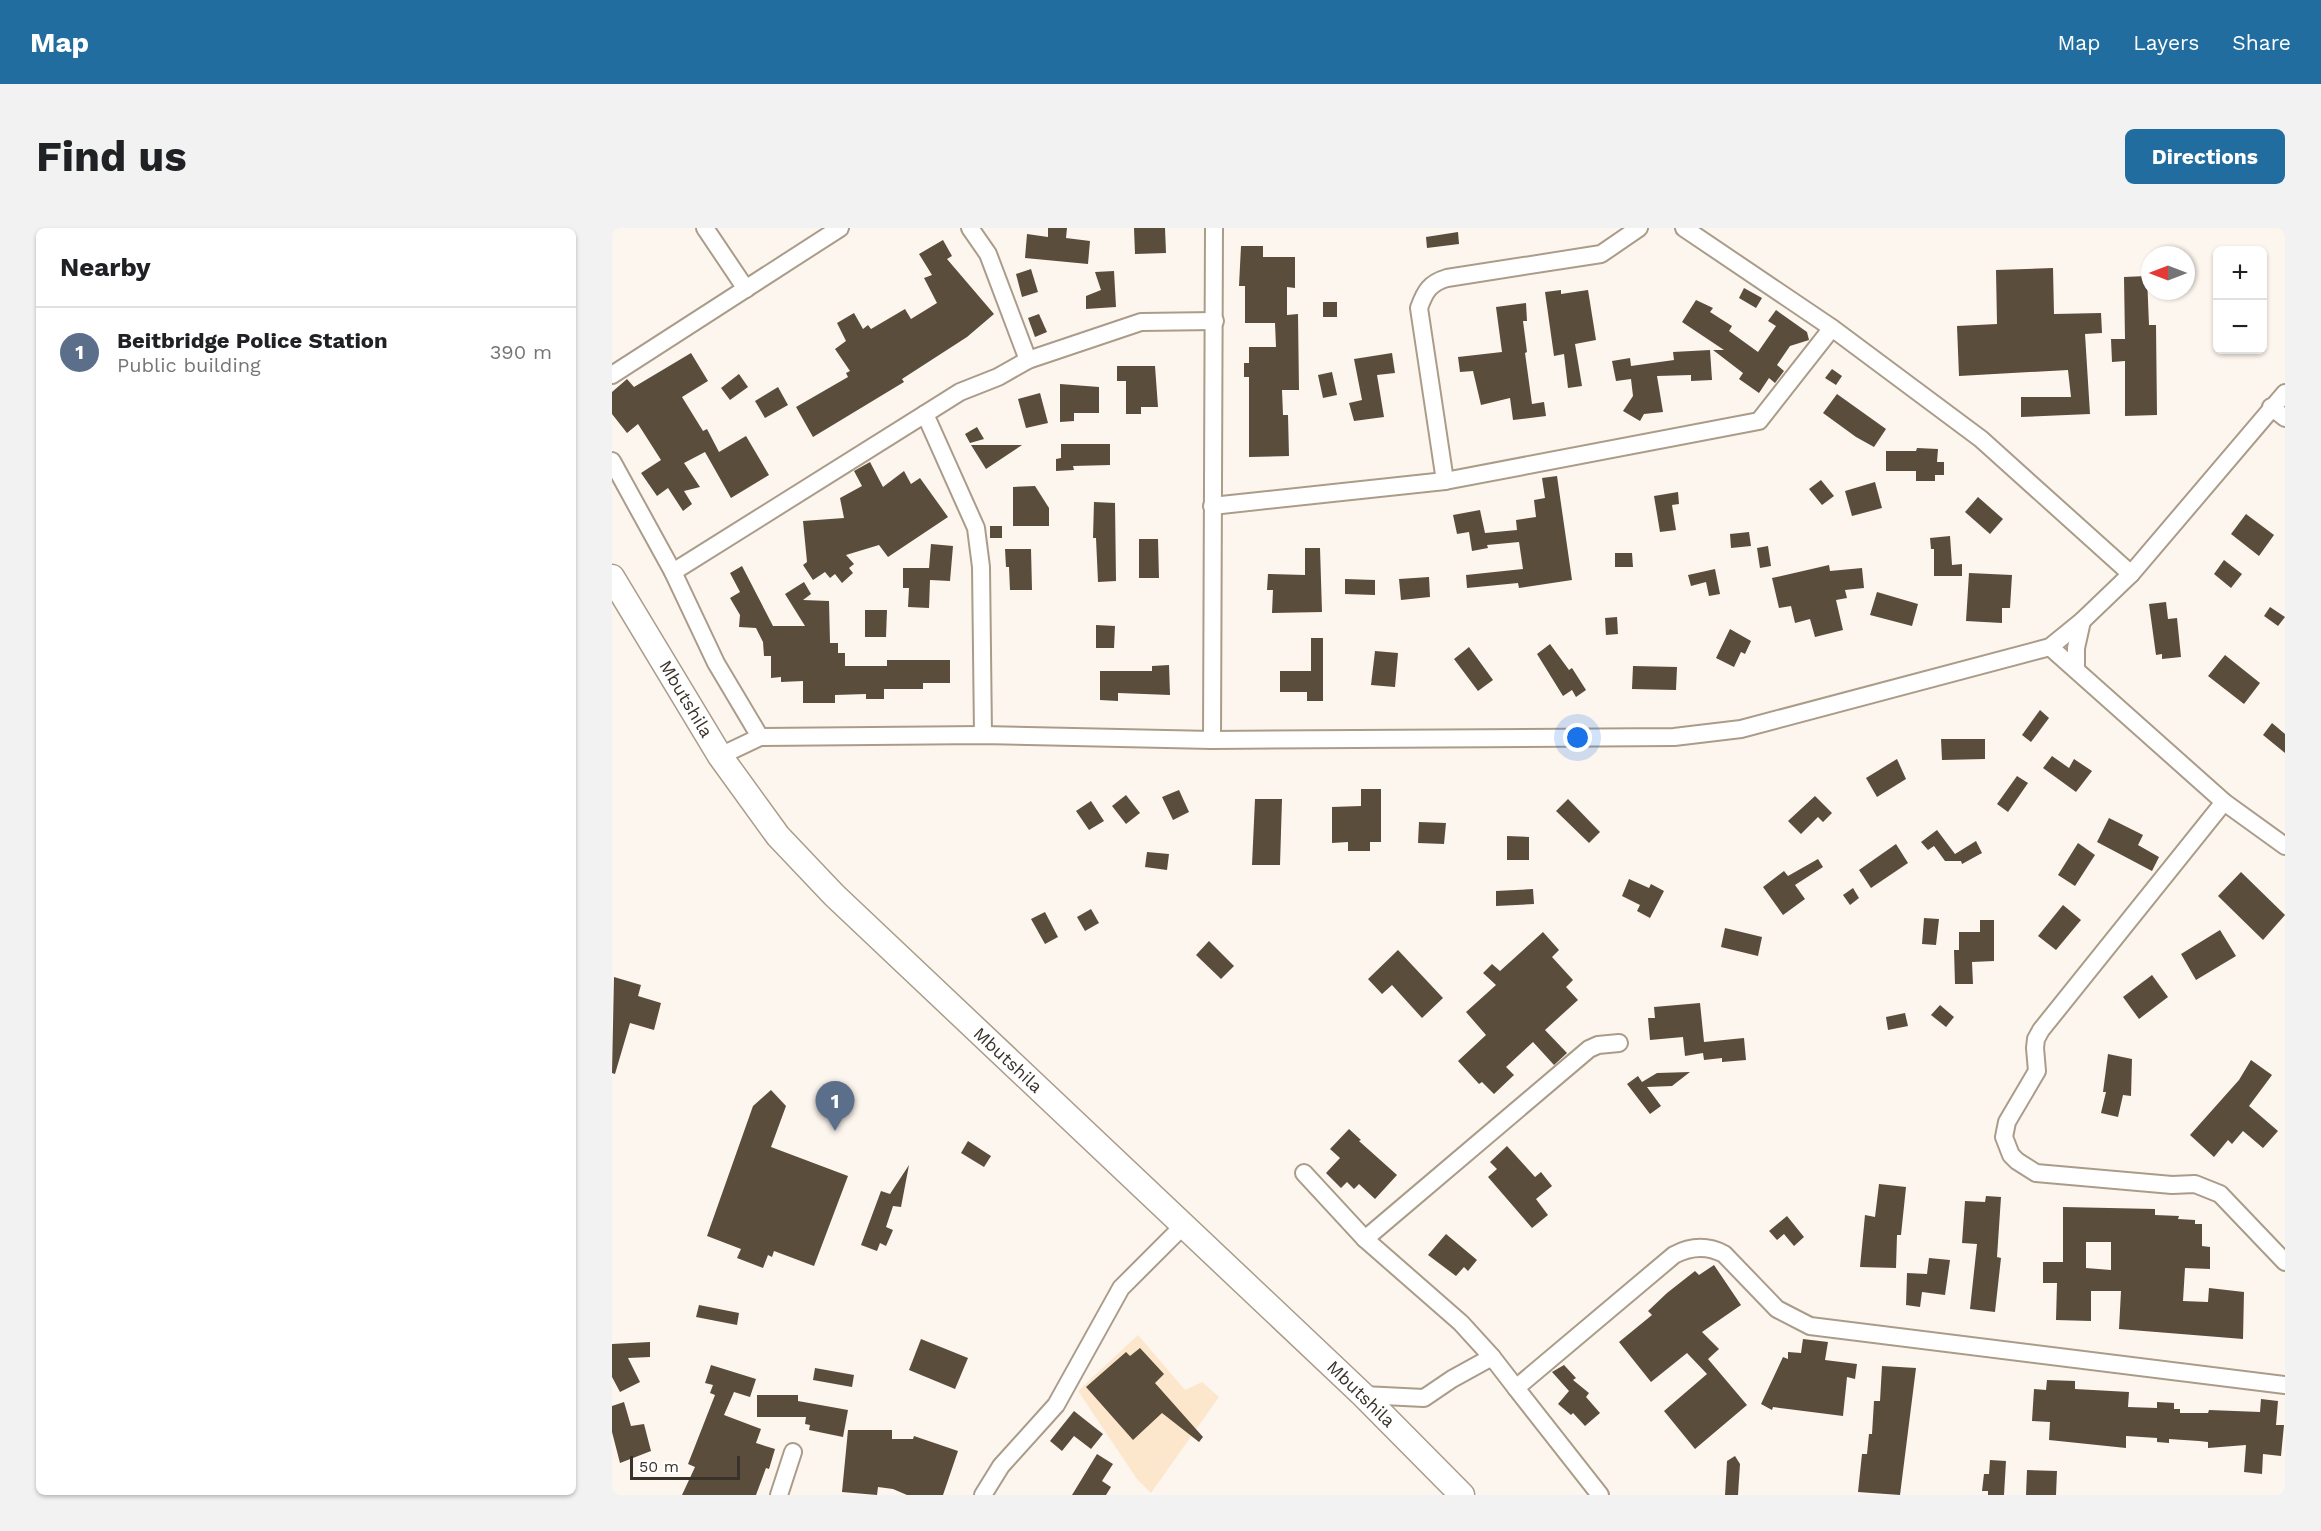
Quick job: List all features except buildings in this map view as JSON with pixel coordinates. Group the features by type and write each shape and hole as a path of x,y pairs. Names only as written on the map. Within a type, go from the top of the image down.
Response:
{"street":[{"path":"705,228 746,289"},
{"path":"612,375 840,228"},
{"path":"970,228 988,254 1028,360"},
{"path":"1212,740 1214,228"},
{"path":"1445,481 1419,308 1425,291 1434,282 1447,278 1601,254 1639,228"},
{"path":"1684,228 1832,328 1981,439 2131,574"},
{"path":"673,572 960,392 999,377 1028,360 1141,322 1215,321"},
{"path":"1212,506 1445,481 1759,421 1832,328"},
{"path":"720,756 760,737 982,735 1212,740 1674,737 1741,729 2050,647 2082,621 2131,574 2285,393"},
{"path":"2271,407 2285,418"},
{"path":"925,414 976,528 981,567 982,735"},
{"path":"612,461 673,572 717,663 760,737"},
{"name":"Mbutshila","path":"612,576 720,756 778,836 834,895 1363,1395 1462,1495"},
{"path":"2076,669 2076,648 2082,621"},
{"path":"2050,647 2224,802 2285,846"},
{"path":"2224,802 2041,1030 2036,1039 2035,1048 2037,1071 2007,1122 2004,1137 2011,1155 2036,1173 2172,1185 2195,1184 2208,1188 2220,1194 2285,1262"},
{"path":"1365,1239 1589,1049 1598,1045 1619,1043"},
{"path":"1304,1173 1365,1239 1461,1323 1492,1357 1600,1495"},
{"path":"983,1495 1001,1466 1056,1405 1121,1288 1183,1226"},
{"path":"1516,1388 1674,1255 1697,1247 1714,1249 1724,1254 1777,1309 1810,1326 2285,1385"},
{"path":"1363,1395 1424,1398 1452,1378 1492,1357"},
{"path":"779,1495 793,1452"}],"shaded area":[{"path":"1138,1335 1185,1390 1202,1382 1219,1397 1151,1493 1137,1479 1078,1391"}],"place":[{"name":"Beitbridge Police Station","path":"835,1131"}]}
